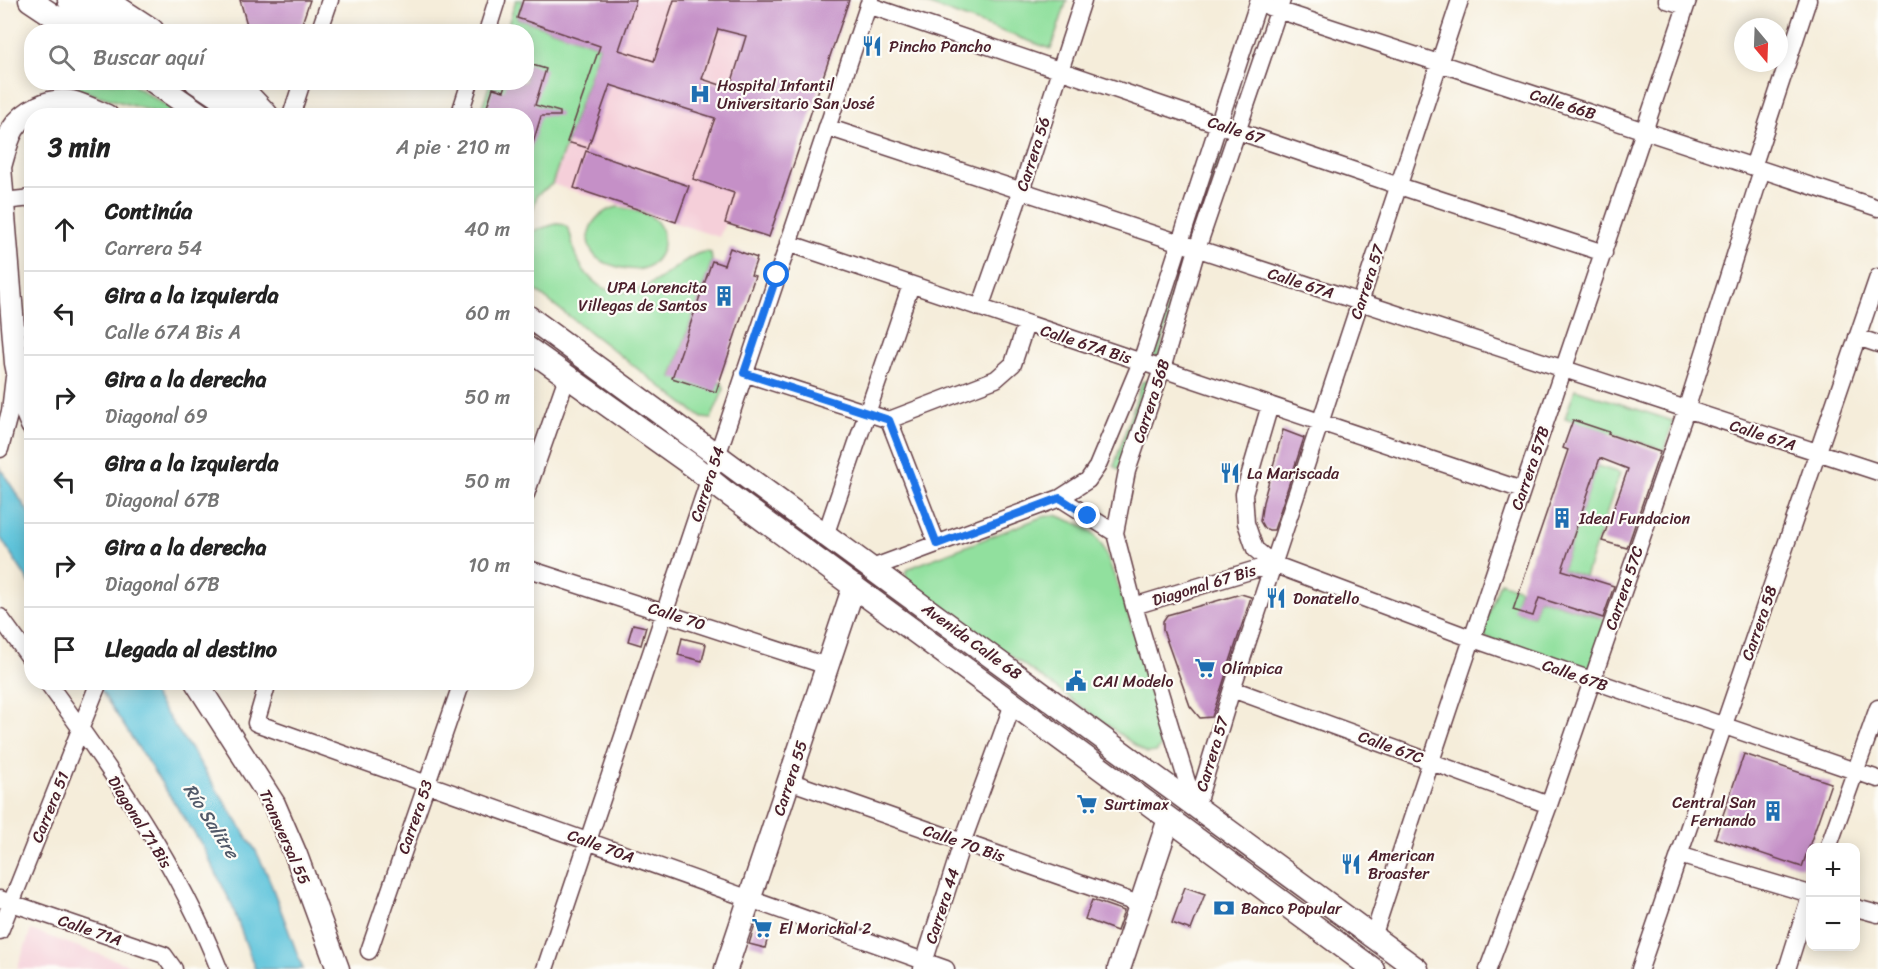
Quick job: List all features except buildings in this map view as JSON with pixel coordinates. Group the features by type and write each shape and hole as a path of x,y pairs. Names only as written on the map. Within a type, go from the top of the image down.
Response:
{"highway":[{"path":"99,9 132,24"},
{"path":"237,90 256,108"}],"main road":[{"path":"30,0 66,24"},
{"path":"69,0 99,9 111,24"},
{"path":"166,90 191,108"},
{"path":"208,90 236,108"},
{"path":"38,108 62,101 87,108"},
{"path":"24,115 12,130 0,167 16,363 24,403"},
{"name":"Avenida Calle 68","path":"534,321 1417,969"},
{"name":"Avenida Calle 68","path":"534,353 693,466 1372,969"},
{"name":"Carrera 55","path":"726,969 854,586"},
{"name":"Transversal 55","path":"201,690 274,804 296,855 338,969"},
{"path":"1119,969 1139,904 1170,819"}],"street":[{"path":"322,24 330,0"},
{"path":"490,24 497,0"},
{"name":"Carrera 56","path":"980,308 1083,0"},
{"name":"Carrera 57","path":"1196,807 1232,689 1460,0"},
{"path":"1667,0 1687,3"},
{"name":"Carrera 57C","path":"1488,969 1549,805 1686,410 1808,0"},
{"name":"Calle 66B","path":"1255,1 1280,5 1439,64 1878,208"},
{"name":"Carrera 56B","path":"872,568 1060,498 1088,480 1097,466 1141,362 1255,1"},
{"name":"Calle 67","path":"869,3 1059,71 1604,253"},
{"name":"Carrera 54","path":"545,969 586,841 869,3"},
{"name":"Carrera 57B","path":"1373,937 1430,761 1687,3"},
{"name":"Carrera 56B","path":"1196,807 1134,606 1115,533 1127,471 1162,369 1197,249 1280,5"},
{"path":"294,108 299,90"},
{"path":"462,108 467,90"},
{"name":"Calle 67A","path":"827,127 1878,472"},
{"path":"3,201 24,199"},
{"name":"Calle 67A Bis","path":"788,243 1522,490"},
{"name":"Carrera 58","path":"1640,969 1878,277"},
{"path":"826,533 911,285"},
{"path":"744,373 889,420 996,379 1013,363 1026,324"},
{"path":"1857,337 1878,345"},
{"path":"16,363 24,376"},
{"path":"1,447 10,411 16,363"},
{"path":"534,471 567,377"},
{"path":"1270,405 1244,494 1246,523 1255,549 1274,564"},
{"path":"889,420 937,544"},
{"path":"1060,498 1115,533"},
{"name":"Diagonal 67 Bis","path":"1134,606 1274,564"},
{"name":"Calle 67B","path":"1274,564 1473,639 1878,779"},
{"name":"Calle 70","path":"534,571 827,666"},
{"path":"0,617 24,649"},
{"name":"Calle 67C","path":"1232,689 1549,805"},
{"name":"Diagonal 71 Bis","path":"54,690 83,723 145,824 201,926 219,969"},
{"name":"Carrera 51","path":"0,931 5,901 96,690"},
{"name":"Calle 70A","path":"266,690 256,723 749,899 923,965 946,969"},
{"name":"Carrera 53","path":"369,951 459,690"},
{"path":"962,843 1013,704"},
{"path":"1830,843 1878,708"},
{"name":"Calle 70 Bis","path":"789,781 1139,904"},
{"name":"Carrera 44","path":"923,965 962,843"},
{"path":"1679,855 1806,894"},
{"path":"1787,969 1809,897"},
{"name":"Calle 71A","path":"5,901 164,955 174,969"},
{"path":"1860,909 1878,915"}],"shaded area":[{"name":"Hospital Infantil Universitario San José","path":"516,0 849,0 769,237 725,223 719,237 552,184 558,166 534,128 534,108 482,108 488,90 534,90 534,24 508,24"},
{"path":"31,930 141,969 17,969"}],"green space":[{"path":"516,0 523,0 517,18 600,46 552,184 537,195 534,206 534,108 482,108 488,90 534,90 534,24 508,24"},
{"path":"916,0 1067,0 1051,49"},
{"path":"79,90 141,90 170,108 141,108"},
{"path":"1220,145 1225,146 1196,228 1194,228"},
{"path":"618,207 653,218 662,231 661,252 652,264 645,268 632,269 610,265 597,258 591,250 588,242 591,226 602,214"},
{"path":"556,224 564,225 570,234 574,251 588,276 604,289 611,291 627,292 642,288 692,257 702,252 711,253 712,261 672,377 722,383 724,389 711,419 702,418 534,289 534,231"},
{"path":"1179,266 1184,266 1158,357 1154,357 1153,353"},
{"path":"1142,382 1150,382 1119,470 1114,466"},
{"path":"1575,389 1673,421 1664,450 1565,418"},
{"path":"1597,466 1620,473 1585,577 1562,570"},
{"path":"1056,515 1083,526 1094,534 1103,547 1123,598 1164,732 1163,744 1156,752 1147,753 1142,750 906,580 906,572 909,568 1042,517"},
{"path":"1500,582 1520,589 1514,610 1533,616 1539,598 1607,620 1591,671 1481,636"}],"water":[{"path":"0,468 24,505 24,574 0,537"},
{"name":"Río Salitre","path":"101,690 150,690 256,851 268,876 303,969 255,969 231,903 202,845"}],"place":[{"name":"Pincho Pancho","path":"872,46"},
{"name":"Hospital Infantil Universitario San José","path":"700,94"},
{"name":"UPA Lorencita Villegas de Santos","path":"724,296"},
{"name":"La Mariscada","path":"1230,473"},
{"name":"Ideal Fundacion","path":"1562,518"},
{"name":"Donatello","path":"1276,598"},
{"name":"Olímpica","path":"1205,668"},
{"name":"CAI Modelo","path":"1076,681"},
{"name":"Surtimax","path":"1087,804"},
{"name":"Central San Fernando","path":"1773,811"},
{"name":"American Broaster","path":"1351,864"},
{"name":"Banco Popular","path":"1224,908"},
{"name":"El Morichal 2","path":"762,928"}],"route":[{"path":"777,275 744,373 889,420 937,544 1060,498 1088,516"}]}
